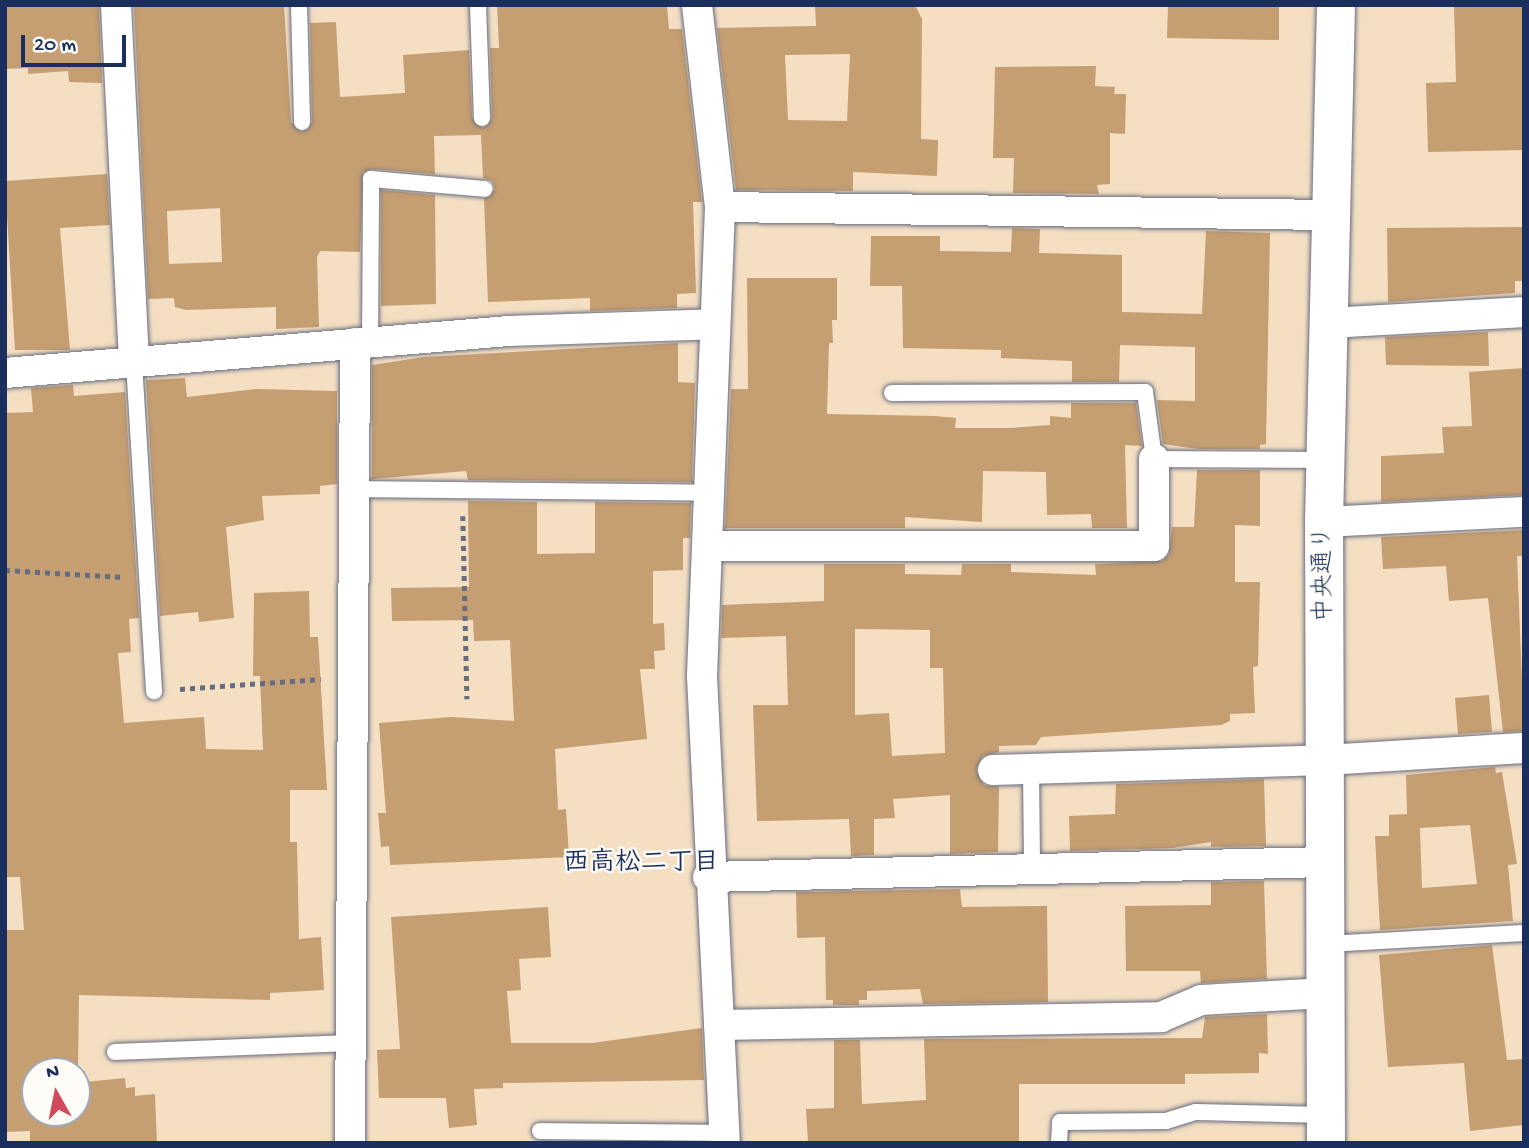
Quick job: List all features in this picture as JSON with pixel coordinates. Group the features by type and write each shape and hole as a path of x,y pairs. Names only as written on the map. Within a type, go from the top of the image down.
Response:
{"highway":[{"name":"中央通り","path":"1326,1129 1324,522 1336,5"}],"street":[{"path":"116,5 134,363"},
{"path":"696,5 720,207 702,676 708,877 724,1138"},
{"path":"720,207 1332,215"},
{"path":"1330,323 1524,312"},
{"path":"5,373 509,331 714,324"},
{"path":"349,1143 356,489 363,343"},
{"path":"708,547 1154,546 1154,459"},
{"path":"1324,522 1524,512"},
{"path":"993,770 1326,760 1524,748"},
{"path":"708,877 1326,862"},
{"path":"719,1025 1161,1017 1201,1000 1326,993"}],"lane":[{"path":"299,5 302,122"},
{"path":"478,5 482,118"},
{"path":"363,343 371,178 485,189"},
{"path":"134,363 154,691"},
{"path":"892,393 1145,393 1154,459 1326,460"},
{"path":"356,489 709,493"},
{"path":"1031,768 1032,870"},
{"path":"1326,944 1524,933"},
{"path":"115,1052 351,1043"},
{"path":"1059,1143 1060,1122 1166,1121 1196,1112 1326,1129"},
{"path":"540,1131 724,1138"}],"path":[{"path":"463,491 467,699"},
{"path":"5,570 148,579"},
{"path":"154,691 354,678"}],"building":[{"path":"5,5 99,5 102,83 69,82 68,71 28,74 28,68 5,69"},
{"path":"134,5 284,5 291,122 302,132 312,122 310,23 336,22 340,97 405,93 403,55 469,50 472,118 483,128 492,118 490,48 499,48 497,5 667,5 669,29 682,29 702,202 693,202 696,293 677,294 677,308 590,311 590,298 488,302 484,199 495,189 492,181 483,178 481,135 434,136 435,174 372,169 363,173 360,252 320,251 317,257 319,327 276,329 276,307 186,310 175,307 174,298 148,299","holes":["220,208 222,262 169,264 167,211"]},
{"path":"815,5 915,5 922,19 921,139 938,140 937,176 853,172 853,191 736,190 717,28 816,26","holes":["850,54 847,121 788,120 785,55"]},
{"path":"1168,5 1279,5 1279,40 1167,38"},
{"path":"1454,5 1524,5 1524,150 1428,152 1426,83 1456,82"},
{"path":"1096,66 1095,86 1115,87 1114,94 1126,94 1125,134 1110,133 1110,184 1097,185 1099,194 1013,193 1014,158 993,158 995,67"},
{"path":"107,174 110,225 60,228 70,350 15,350 5,181"},
{"path":"381,190 435,195 436,304 381,306"},
{"path":"1524,227 1524,281 1515,281 1515,293 1388,302 1387,228"},
{"path":"1012,228 1040,229 1039,253 1122,255 1122,312 1202,314 1206,231 1270,233 1266,444 1260,445 1260,449 1198,449 1163,444 1157,400 1195,401 1195,347 1120,345 1119,382 1072,382 1072,361 1001,358 1001,350 903,348 902,286 870,286 871,236 940,236 940,251 1011,252"},
{"path":"747,278 837,278 837,320 832,320 833,343 829,343 827,414 935,416 956,418 955,428 1011,428 1050,425 1050,416 1071,418 1071,403 1136,403 1142,446 1125,445 1127,528 1092,528 1091,514 1047,515 1046,472 983,471 982,522 905,517 905,528 725,528 731,389 748,389"},
{"path":"1488,332 1489,366 1386,365 1385,337"},
{"path":"678,343 678,382 695,383 692,482 468,480 466,471 372,479 372,365 424,357"},
{"path":"1524,368 1524,495 1381,502 1381,456 1444,453 1442,427 1472,426 1469,372"},
{"path":"185,378 187,397 256,389 337,391 337,484 320,486 320,494 262,496 264,520 226,527 234,618 199,622 198,612 160,616 146,380"},
{"path":"73,385 74,396 125,392 139,618 129,619 131,652 118,653 124,723 204,717 206,749 263,750 260,676 253,676 254,593 309,591 310,637 318,637 327,790 290,790 290,842 297,842 299,939 321,937 324,990 270,993 270,1000 79,995 78,1057 21,1057 21,1127 91,1127 91,1081 125,1078 126,1088 135,1087 135,1096 155,1094 157,1143 30,1143 30,1131 5,1132 5,930 24,930 20,877 5,877 5,413 33,412 31,388"},
{"path":"1197,470 1260,470 1260,526 1235,525 1235,582 1260,582 1258,666 1253,667 1255,713 1230,714 1230,721 1221,725 1041,737 1036,745 999,746 999,752 983,756 976,770 984,785 999,787 998,852 950,854 950,795 893,799 895,818 874,819 874,855 851,856 849,819 757,821 753,705 788,705 786,636 721,638 722,605 824,601 824,564 905,564 905,574 961,575 962,564 1011,564 1011,572 1096,575 1095,564 1162,561 1169,554 1172,527 1194,527","holes":["855,629 930,630 930,668 943,668 945,753 892,756 889,713 855,715"]},
{"path":"468,501 537,502 537,554 595,553 595,502 691,503 690,538 683,538 683,570 653,571 653,624 664,623 665,650 654,651 655,669 640,669 647,739 555,749 558,810 566,809 569,857 390,865 389,846 381,847 378,813 386,813 379,723 451,717 514,721 510,640 474,641 473,620 392,621 391,588 469,587"},
{"path":"1524,530 1524,556 1517,556 1524,731 1503,732 1488,598 1449,601 1446,566 1383,569 1381,537"},
{"path":"1489,695 1492,732 1458,734 1455,698"},
{"path":"1495,767 1496,773 1502,772 1517,864 1508,865 1513,921 1380,930 1375,836 1389,836 1389,815 1407,814 1406,775","holes":["1470,825 1477,884 1422,888 1420,828"]},
{"path":"1264,779 1266,846 1211,847 1211,842 1173,848 1070,851 1069,816 1115,814 1116,784"},
{"path":"1264,881 1267,979 1201,983 1200,971 1126,971 1125,906 1211,905 1211,882"},
{"path":"960,889 962,907 1047,906 1048,1002 923,1004 920,989 867,991 867,1000 859,1000 859,1005 833,1005 833,1000 826,1000 825,937 797,938 796,892"},
{"path":"548,907 551,957 519,959 521,990 507,991 511,1043 592,1043 702,1028 704,1080 503,1083 503,1088 474,1089 477,1125 449,1128 446,1098 379,1098 377,1050 400,1049 391,917"},
{"path":"1492,945 1507,1060 1524,1059 1524,1125 1470,1131 1464,1063 1388,1067 1379,955"},
{"path":"1267,1014 1268,1054 1259,1053 1259,1073 1185,1074 1185,1084 1019,1084 1019,1143 808,1143 806,1109 834,1108 834,1040 860,1040 862,1104 926,1100 924,1039 1202,1038 1205,1017"}],"district":[{"name":"西高松二丁目","path":"641,865"}]}
